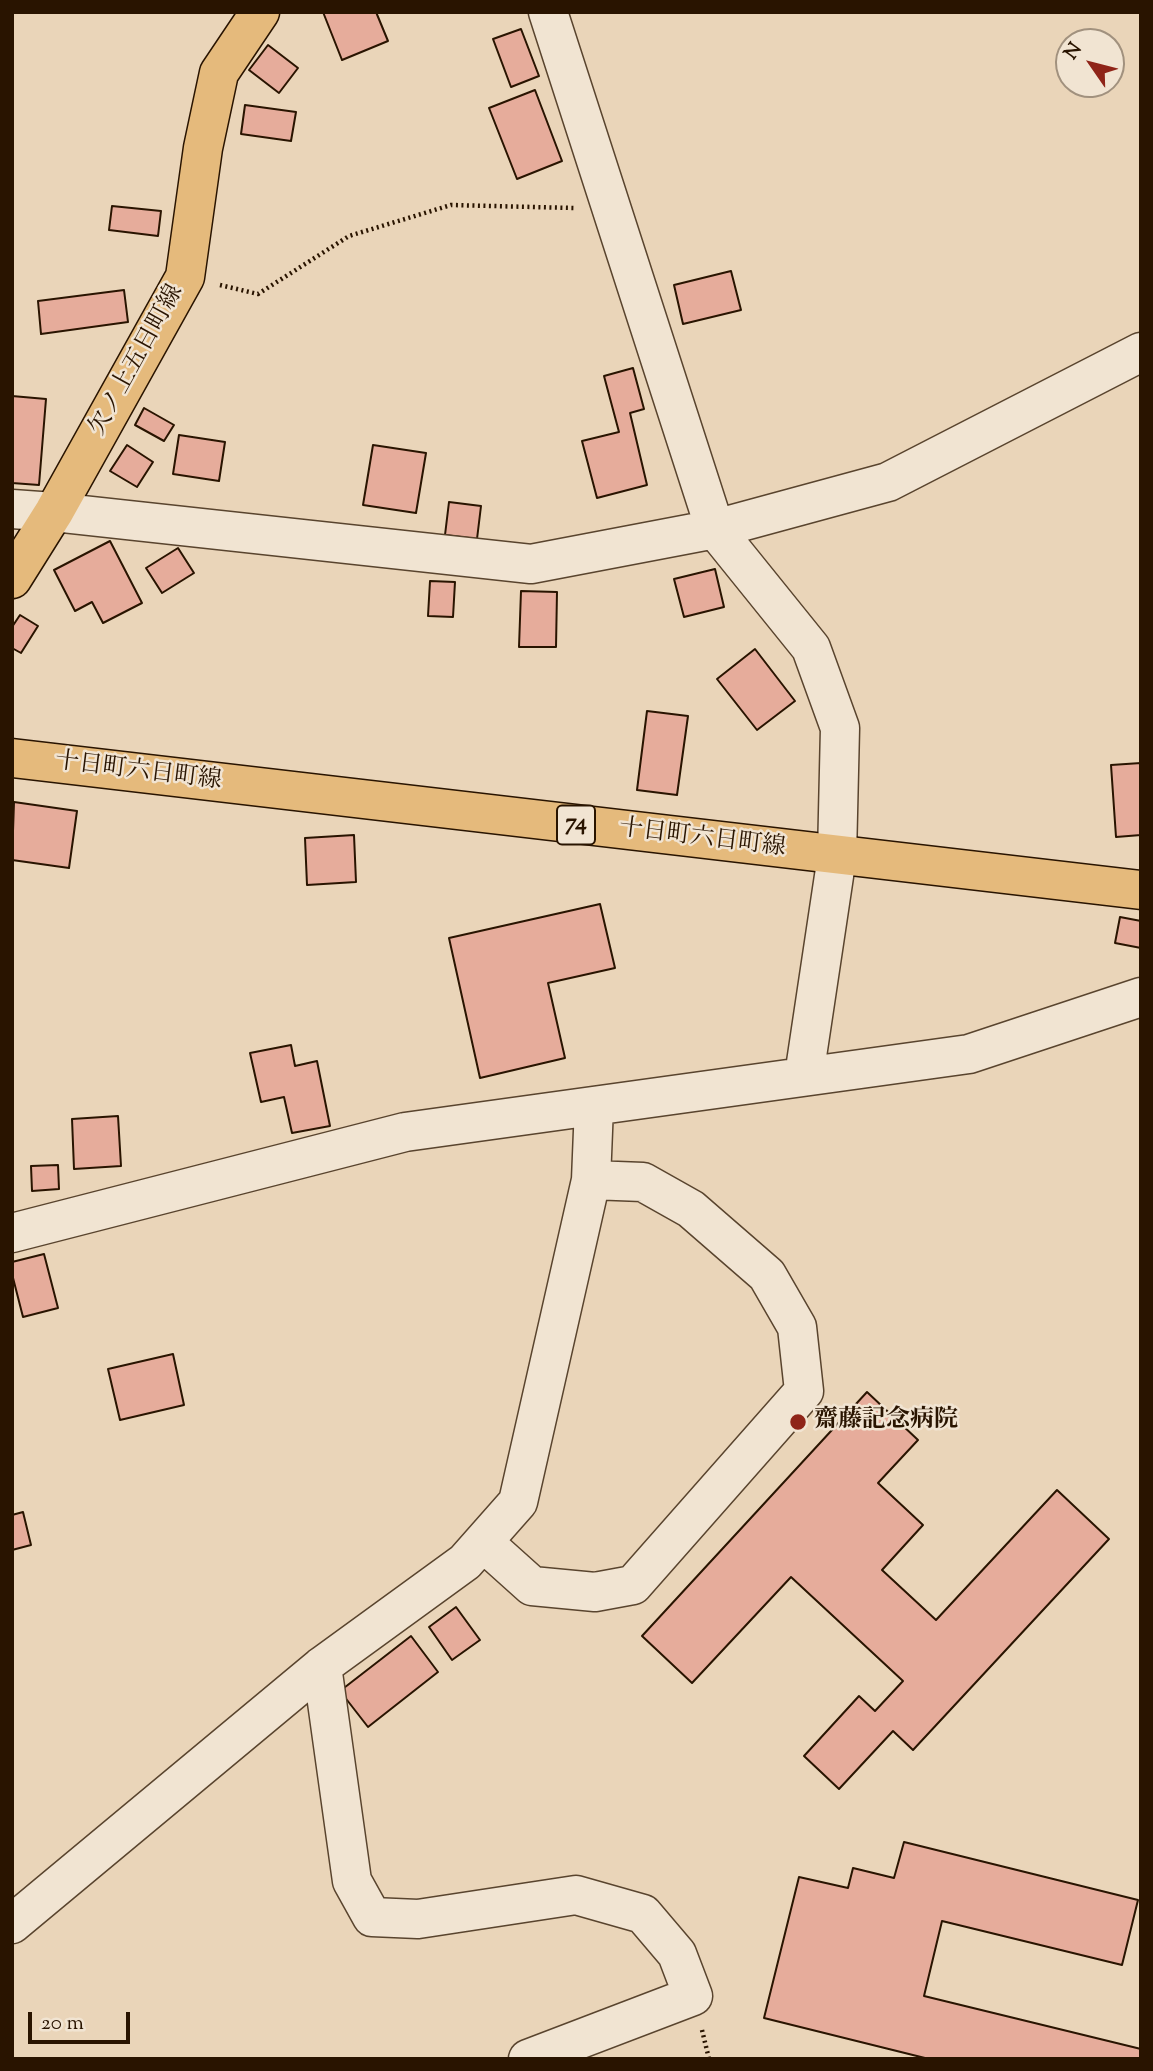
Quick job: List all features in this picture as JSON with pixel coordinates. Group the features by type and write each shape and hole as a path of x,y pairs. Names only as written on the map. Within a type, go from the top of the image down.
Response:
{"main road":[{"name":"欠ノ上五日町線","path":"12,579 54,512 185,276 202,148 219,73 260,12"},
{"name":"十日町六日町線","path":"12,758 1141,890"}],"street":[{"path":"548,12 715,529 811,648 840,728 837,856 804,1076"},
{"path":"12,509 531,564 715,529 888,482 1141,352"},
{"path":"12,1233 405,1132 969,1054 1141,997"},
{"path":"12,1924 322,1666 465,1562 518,1502 591,1180 594,1106"},
{"path":"483,1542 531,1586 595,1592 633,1585 804,1391 797,1327 767,1275 691,1209 643,1182 591,1180"},
{"path":"322,1666 352,1881 372,1917 418,1919 576,1895 643,1914 677,1954 693,1996 528,2059"}],"path":[{"path":"185,276 258,294 349,236 451,205 575,208 607,196"}],"building":[{"path":"323,12 376,12 388,41 342,60"},
{"path":"521,29 539,76 511,87 493,39"},
{"path":"268,45 298,68 279,93 249,70"},
{"path":"535,90 562,161 517,179 489,108"},
{"path":"245,105 296,112 291,141 241,134"},
{"path":"112,206 161,211 158,236 109,230"},
{"path":"731,271 741,310 683,324 674,285"},
{"path":"124,290 128,322 41,334 38,301"},
{"path":"633,368 644,409 630,413 647,485 597,498 582,441 619,432 604,376"},
{"path":"12,396 46,399 39,485 12,483"},
{"path":"144,408 174,425 164,441 135,425"},
{"path":"179,435 225,442 219,481 173,474"},
{"path":"127,445 153,462 137,487 110,471"},
{"path":"373,445 426,453 416,513 363,505"},
{"path":"449,502 481,506 477,539 445,535"},
{"path":"110,541 142,603 103,623 92,602 75,611 54,570"},
{"path":"178,548 194,573 162,593 146,568"},
{"path":"715,569 724,607 684,617 674,579"},
{"path":"430,581 455,582 453,617 428,616"},
{"path":"521,591 557,592 556,647 519,647"},
{"path":"20,615 38,626 21,653 12,648 12,627"},
{"path":"755,649 795,701 757,730 717,679"},
{"path":"647,711 688,716 677,795 637,790"},
{"path":"1141,763 1141,835 1116,837 1111,765"},
{"path":"14,802 77,811 69,868 12,860"},
{"path":"354,835 356,882 307,885 305,838"},
{"path":"600,904 615,968 548,983 565,1058 480,1078 449,938"},
{"path":"1120,917 1141,921 1141,948 1115,943"},
{"path":"291,1045 295,1066 317,1061 330,1126 292,1133 284,1097 261,1102 250,1053"},
{"path":"118,1116 121,1166 74,1169 72,1119"},
{"path":"58,1165 59,1189 32,1191 31,1166"},
{"path":"44,1254 58,1308 23,1317 12,1274 12,1262"},
{"path":"173,1354 184,1405 120,1420 108,1369"},
{"path":"867,1392 918,1440 878,1483 923,1525 882,1570 936,1620 1057,1490 1109,1539 913,1750 893,1731 839,1789 804,1756 859,1696 875,1711 903,1681 791,1577 692,1683 642,1636"},
{"path":"23,1512 31,1545 12,1550 12,1515"},
{"path":"456,1607 480,1640 452,1660 429,1627"},
{"path":"411,1636 438,1672 368,1727 340,1691"},
{"path":"904,1842 1138,1900 1122,1965 942,1921 924,1996 1141,2049 1141,2059 929,2059 764,2018 799,1877 848,1888 853,1868 894,1878"}],"place":[{"name":"齋藤記念病院","path":"798,1422"}]}
